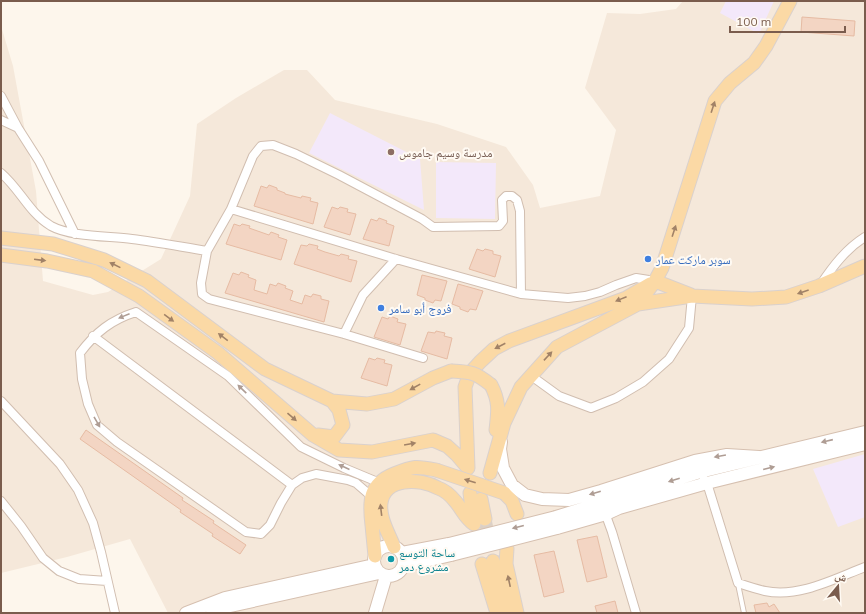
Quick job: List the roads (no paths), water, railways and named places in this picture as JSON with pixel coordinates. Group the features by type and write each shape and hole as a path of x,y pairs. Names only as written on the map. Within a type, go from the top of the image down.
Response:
{"main road":[{"path":"638,304 655,281 662,268 715,101 730,83 754,64 766,46 790,1"},
{"path":"1,238 53,244 111,263 148,281 265,369 332,401 367,404 394,399 433,378 451,371 479,375 491,385 496,395 499,408 491,470 504,423 521,387 557,347 638,304 692,296 752,299 786,297 820,286 865,266"},
{"path":"1,255 47,261 93,272 138,296 218,353 313,435 339,450 372,452 433,440 447,446 458,455 468,468 465,387 470,373 480,362 494,349 508,341 626,298 655,281"},
{"path":"655,281 692,296"},
{"path":"313,435 334,438 343,425 339,410 332,401"},
{"path":"379,567 370,506 371,496 380,483 389,476 416,466 436,470 504,493 512,501 517,514"},
{"path":"398,550 382,520 380,504 384,492 393,485 404,482 424,482 440,488 455,501 468,520 480,522 475,496"},
{"path":"507,548 506,564 517,613"},
{"path":"497,613 487,562 509,613"}],"street":[{"path":"1,96 18,128 39,162 75,234"},
{"path":"1,120 18,128"},
{"path":"423,358 344,334 209,299 202,294 201,283 207,250 232,209 253,156 261,146 273,145 296,154 339,175 422,219 434,227 499,226 503,221 502,200 506,196 512,196 517,200 520,211 521,294"},
{"path":"1,173 11,181 34,213 52,226 75,234 132,239 207,250"},
{"path":"232,209 396,259 521,294 568,298 600,292 636,278 655,281"},
{"path":"820,286 834,265 854,244 865,237"},
{"path":"344,334 363,295 396,259"},
{"path":"530,376 560,396 591,408 616,398 643,382 669,359 689,328 692,296"},
{"path":"371,496 356,483 348,480 316,474 302,478 292,486 281,503 270,525 261,534 246,532 117,442 97,425 88,404 82,379 80,353 93,336 120,317 136,312 228,376 301,447 344,468 380,483"},
{"path":"93,336 292,486"},
{"path":"1,401 60,464 78,490 92,523 101,552 115,613"},
{"path":"504,423 500,449 503,468 512,485 525,494 542,499 569,500 694,461 728,455 759,457"},
{"path":"379,567 391,577 399,573 404,566 450,549 557,523 604,509 639,490 700,472 865,432"},
{"path":"604,509 618,508 707,483 865,444"},
{"path":"700,472 707,483 738,583 765,591 782,592 802,590 865,567"},
{"path":"1,501 21,526 43,558 59,571 79,579 107,581"},
{"path":"604,509 636,613"},
{"path":"376,613 381,549 389,546 398,550 450,549"},
{"path":"398,550 405,562 404,566"},
{"path":"186,613 225,598 379,567"},
{"path":"199,613 379,567"}],"lane":[{"path":"738,583 744,613"}],"tunnel":[{"path":"485,519 493,561"}],"place":[{"name":"مدرسة وسيم جاموس","path":"391,152"},
{"name":"سوبر ماركت عمار","path":"648,259"},
{"name":"فروج أبو سامر","path":"381,308"},
{"name":"ساحة التوسع مشروع دمر","path":"391,559"}]}
